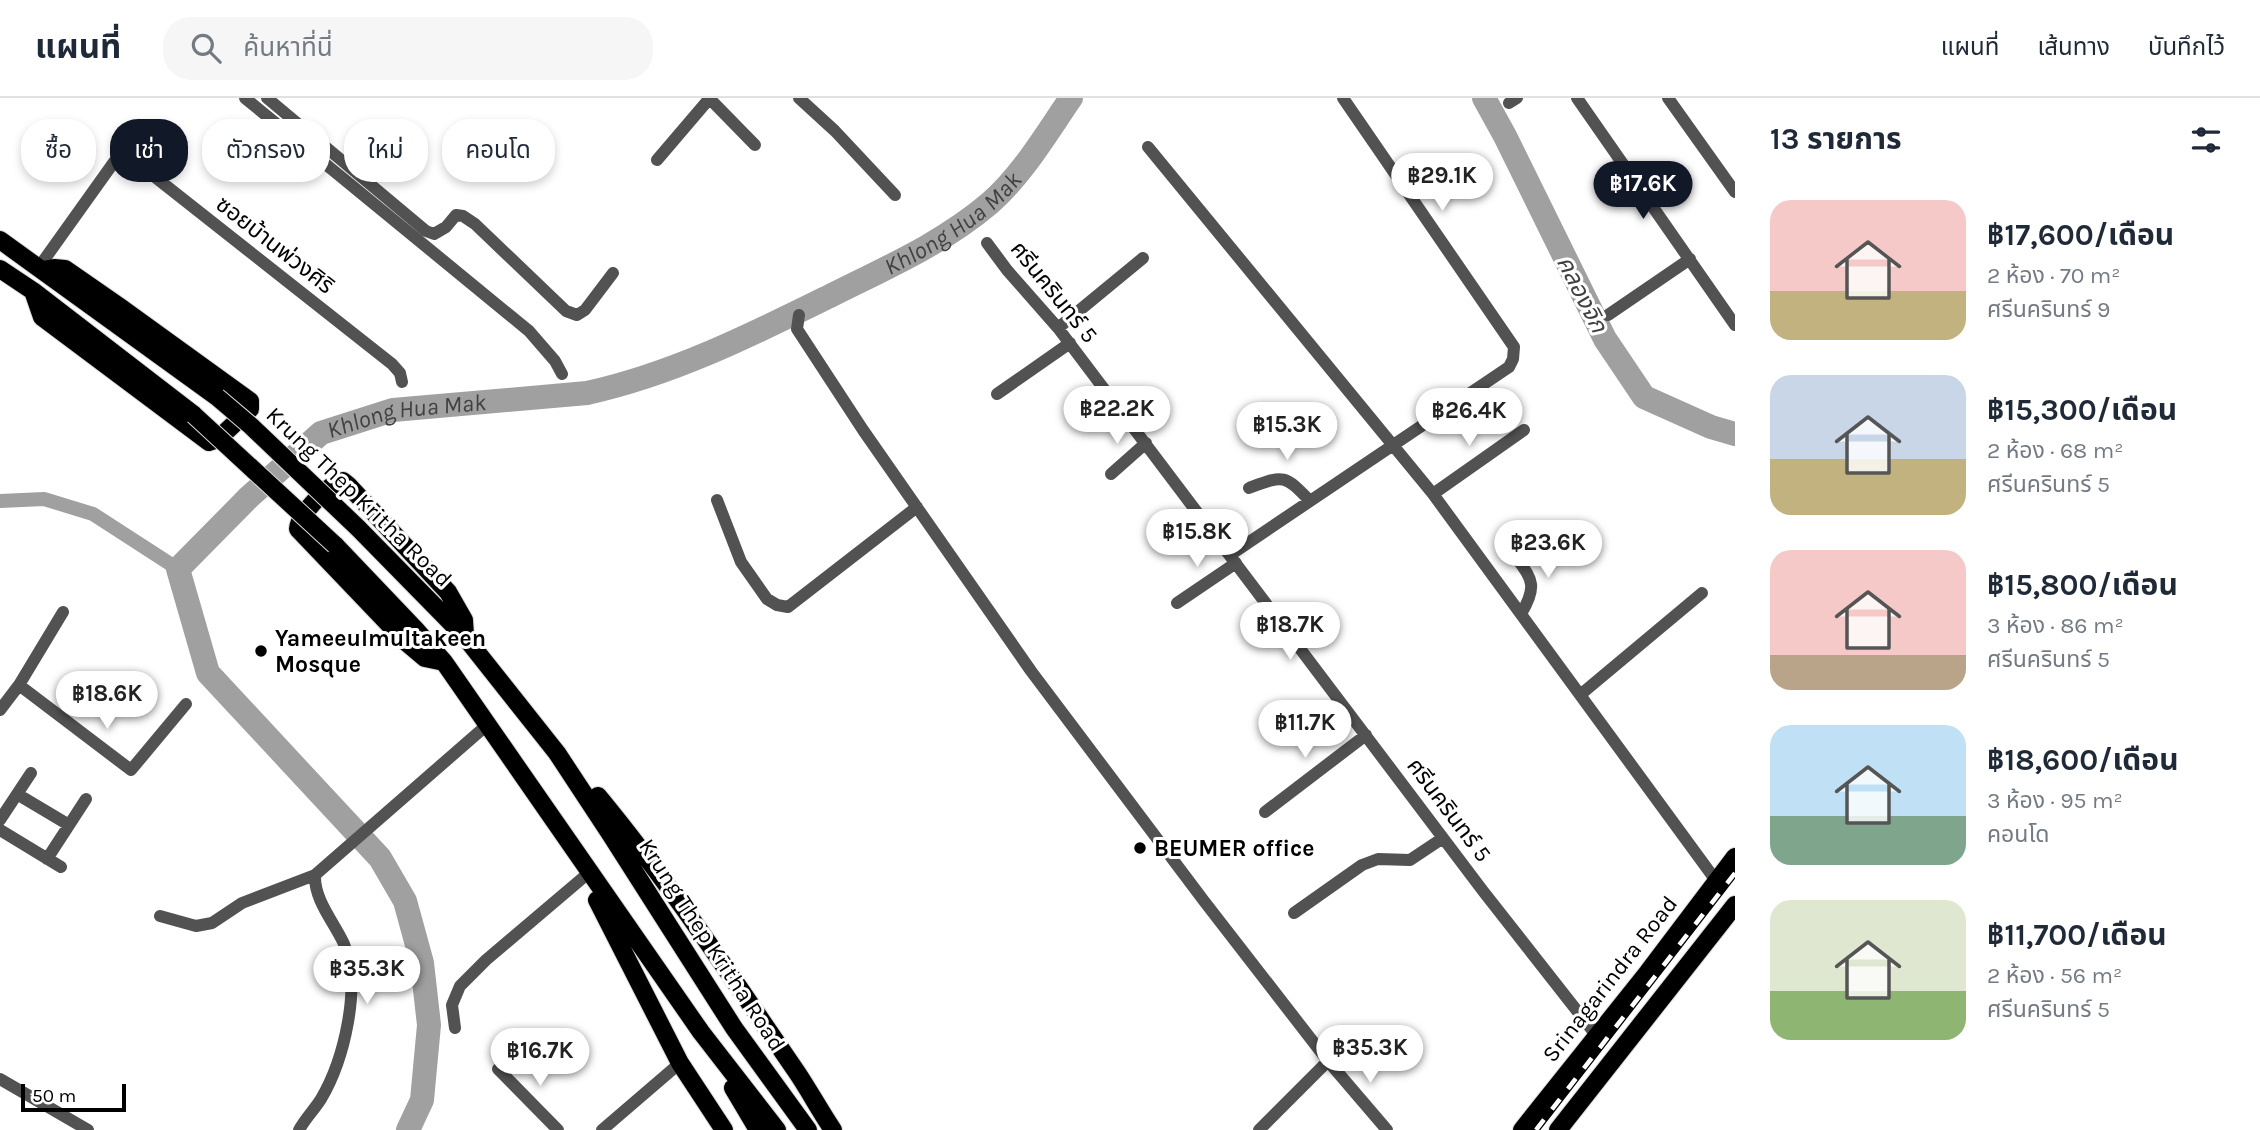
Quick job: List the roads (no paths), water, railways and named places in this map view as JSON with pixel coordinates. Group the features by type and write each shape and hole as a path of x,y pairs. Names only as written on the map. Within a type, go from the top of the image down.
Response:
{"main road":[{"name":"Krung Thep Kritha Road","path":"0,240 217,397 251,426 358,528 465,637 556,753 734,1028 808,1130"},
{"path":"33,291 42,317 209,442 218,439 250,410 250,401 98,292 65,270 41,269"},
{"path":"0,270 33,291 194,415 335,545 416,630 444,662 701,1032 777,1130"},
{"path":"444,662 425,658 406,642 298,528 300,519 333,484 343,481 447,592 464,620 465,637"},
{"path":"556,753 598,796 631,836 798,1074 834,1130"},
{"path":"571,846 680,1063 723,1130"},
{"name":"Srinagarindra Road","path":"1522,1130 1735,858"},
{"path":"1558,1130 1735,905"},
{"path":"701,1032 758,1130"},
{"path":"798,1074 846,1130"}],"street":[{"path":"245,98 529,331 555,361 562,374"},
{"path":"267,98 426,231 434,234 446,227 456,215 475,224 566,311 577,314 585,310 613,273"},
{"path":"657,160 709,98 755,145"},
{"path":"799,98 835,131 895,195"},
{"path":"1177,603 1310,500 1509,367 1513,359 1514,347 1343,98"},
{"path":"1577,98 1735,325"},
{"path":"1668,98 1735,192"},
{"path":"1148,147 1433,494 1717,882"},
{"name":"ซอยบ้านพ่วงศิริ","path":"41,269 114,162 122,158 131,160 392,364 400,373 402,382"},
{"name":"ศรีนครินทร์ 5","path":"987,243 1070,343 1443,838 1596,1035"},
{"path":"1058,328 1143,258"},
{"path":"1608,315 1690,259"},
{"path":"799,315 797,329 1031,670 1204,901 1328,1061 1387,1130"},
{"path":"998,394 1070,343"},
{"path":"1433,494 1524,430"},
{"path":"1111,474 1146,443"},
{"path":"1250,488 1282,478 1291,481 1310,500"},
{"path":"717,500 741,562 767,599 788,607 917,507"},
{"path":"1511,550 1532,582 1530,598 1521,614"},
{"path":"1580,695 1702,593"},
{"path":"0,710 19,685 64,612"},
{"path":"19,685 131,770 187,704"},
{"path":"160,916 196,926 212,923 242,903 315,875 487,726"},
{"path":"1265,812 1366,735"},
{"path":"0,820 31,773"},
{"path":"17,794 69,825"},
{"path":"47,859 86,799"},
{"path":"0,830 61,867"},
{"path":"1294,913 1362,865 1378,859 1410,860 1443,838"},
{"path":"299,1130 322,1097 338,1059 350,1010 352,979 348,955 314,886 315,875"},
{"path":"455,1028 452,1005 460,986 486,960 585,876"},
{"path":"1259,1130 1328,1061"},
{"path":"602,1130 680,1063"},
{"path":"498,1069 558,1130"},
{"path":"0,1079 88,1130"}],"waterway":[{"name":"Khlong Hua Mak","path":"408,1130 422,1100 429,1025 422,963 405,901 380,858 208,673 178,569 249,497 321,433 393,410 587,393 619,385 714,351 895,264 953,230 1002,192 1024,167 1071,98"},
{"name":"คลองจิก","path":"1484,98 1605,339 1644,397 1711,427 1735,434"},
{"path":"0,501 44,499 93,514 178,569"}],"railway":[{"path":"1536,1130 1735,873"}],"place":[{"name":"Yameeulmultakeen Mosque","path":"261,651"},
{"name":"BEUMER office","path":"1140,848"}]}
